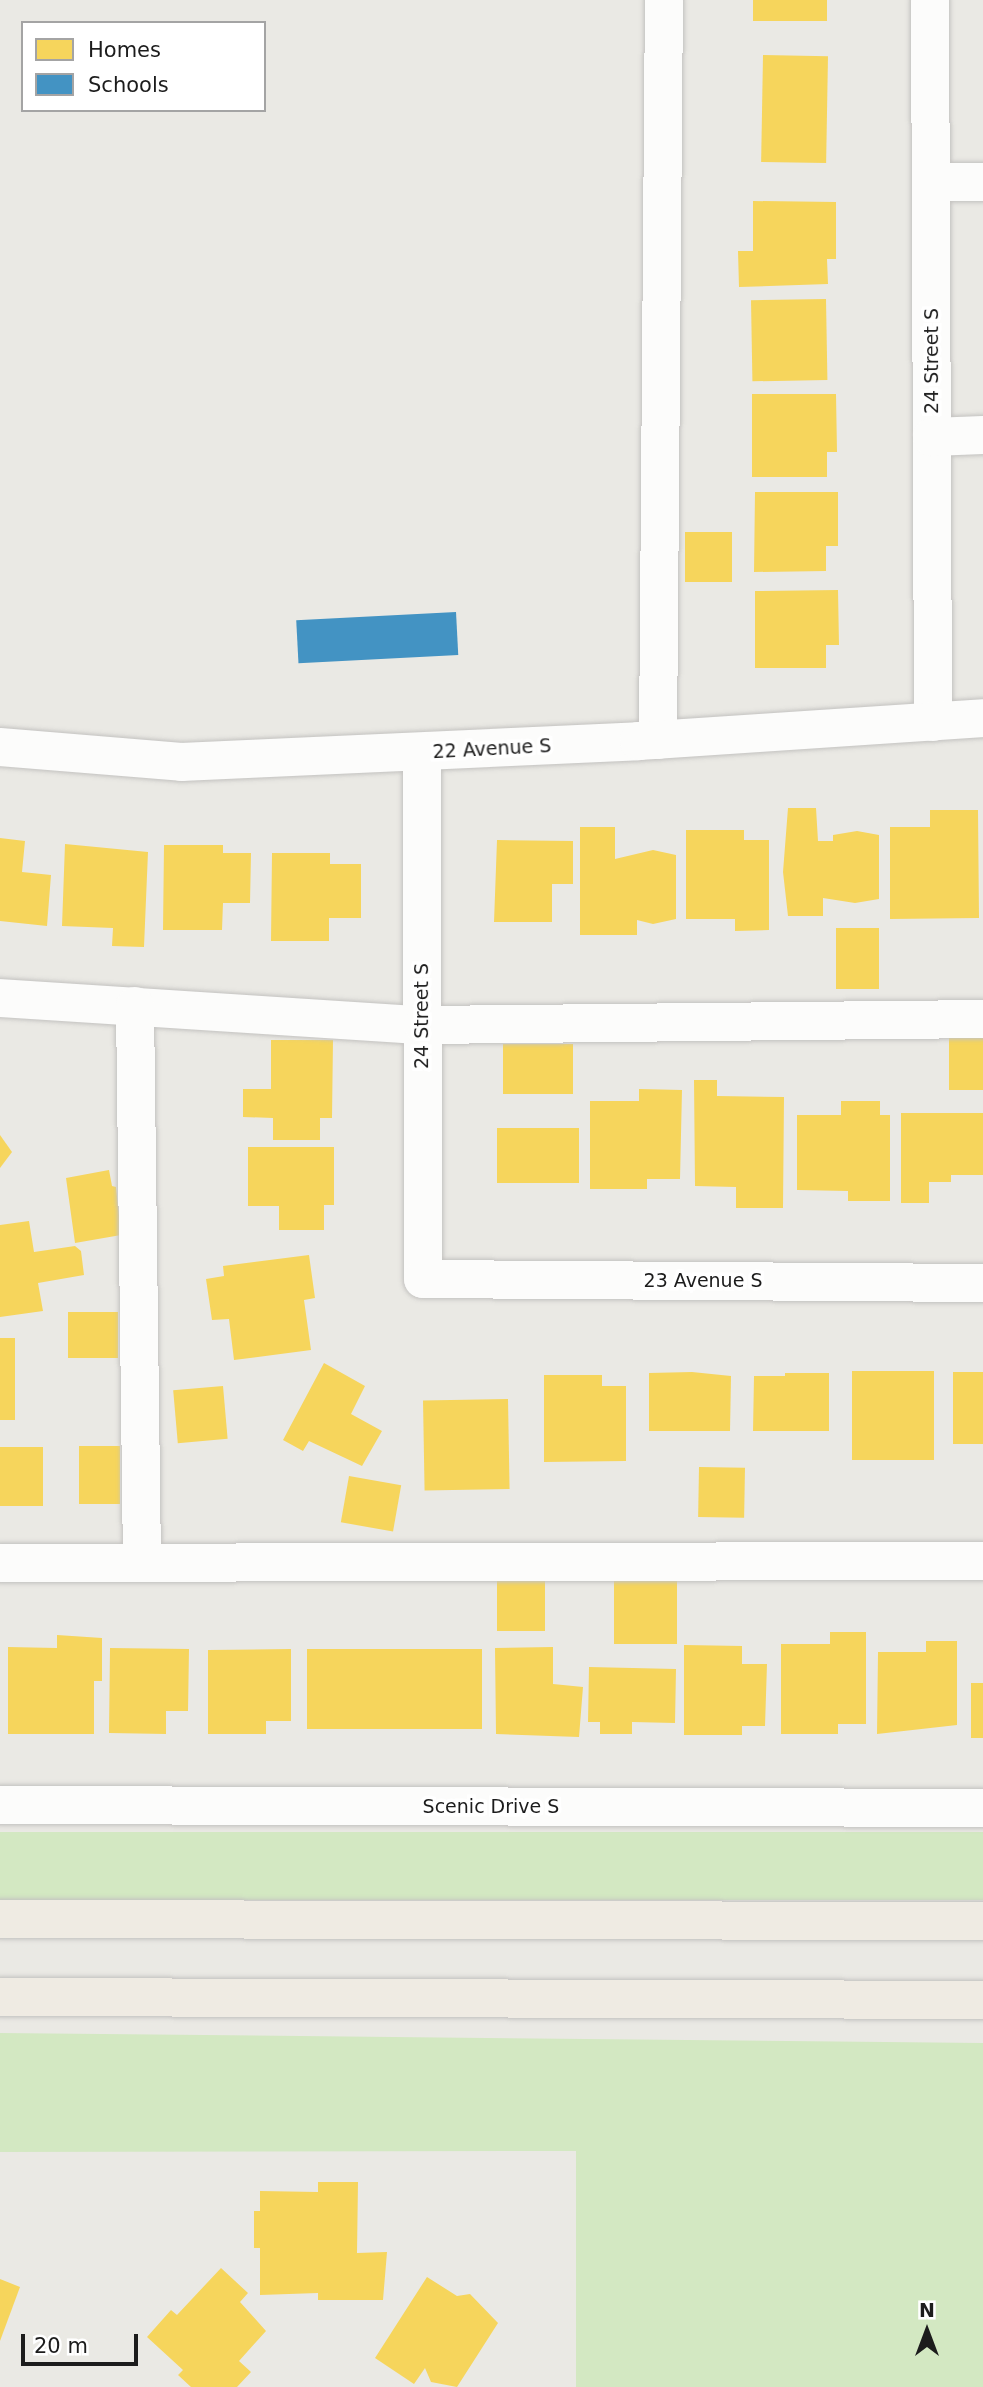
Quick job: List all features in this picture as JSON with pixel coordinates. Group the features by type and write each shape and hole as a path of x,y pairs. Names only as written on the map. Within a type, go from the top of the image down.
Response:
{"main road":[{"path":"0,1919 983,1921"},
{"path":"0,1997 983,2000"}],"street":[{"path":"659,740 664,0"},
{"name":"24 Street S","path":"930,0 933,722"},
{"path":"931,182 983,182"},
{"path":"932,437 983,435"},
{"name":"22 Avenue S","path":"0,747 181,762 659,740 983,718"},
{"name":"24 Street S","path":"422,753 423,1279"},
{"path":"0,998 422,1025 983,1019"},
{"path":"135,1006 142,1563"},
{"name":"23 Avenue S","path":"423,1279 983,1283"},
{"path":"0,1563 983,1561"},
{"name":"Scenic Drive S","path":"0,1805 983,1808"}],"green space":[{"path":"0,1832 983,1832 983,1900 0,1900"},
{"path":"0,2033 983,2043 983,2387 576,2387 576,2151 0,2152"}],"building: Homes":[{"path":"753,0 827,0 827,21 753,21"},
{"path":"763,55 828,56 826,163 761,162"},
{"path":"753,201 836,202 836,259 827,259 828,284 739,287 738,251 753,251"},
{"path":"826,299 827,380 752,381 751,300"},
{"path":"752,394 836,394 837,452 827,452 827,477 752,477"},
{"path":"755,492 838,492 838,546 826,546 826,571 754,572"},
{"path":"685,532 732,532 732,582 685,582"},
{"path":"838,590 839,645 826,645 826,668 755,668 755,591"},
{"path":"788,808 816,808 818,841 833,841 833,835 857,831 879,835 879,899 855,903 823,898 823,916 788,916 783,872"},
{"path":"930,810 978,810 979,918 890,919 890,827 930,827"},
{"path":"580,827 615,827 615,859 653,850 676,855 676,919 653,924 637,920 637,935 580,935"},
{"path":"686,830 744,830 744,840 769,840 769,930 735,931 735,919 686,919"},
{"path":"0,838 25,841 22,872 51,875 47,926 0,921"},
{"path":"497,840 573,841 573,884 552,884 552,922 494,922"},
{"path":"65,844 148,852 144,947 112,946 113,928 62,926"},
{"path":"164,845 223,845 223,853 251,853 250,903 223,903 222,930 163,930"},
{"path":"272,853 330,853 330,864 361,864 361,918 329,918 329,941 271,941"},
{"path":"836,928 879,928 879,989 836,989"},
{"path":"949,1038 983,1038 983,1090 949,1090"},
{"path":"271,1040 333,1040 332,1118 320,1118 320,1140 273,1140 273,1118 243,1117 243,1089 271,1089"},
{"path":"503,1044 573,1044 573,1094 503,1094"},
{"path":"694,1080 717,1080 717,1096 784,1097 783,1208 736,1208 736,1187 695,1186"},
{"path":"639,1089 682,1090 680,1179 647,1179 647,1189 590,1189 590,1101 639,1101"},
{"path":"841,1101 880,1101 880,1115 890,1115 890,1201 848,1201 848,1191 797,1190 797,1115 841,1115"},
{"path":"901,1113 983,1113 983,1175 951,1175 951,1182 929,1182 929,1203 901,1203"},
{"path":"497,1128 579,1128 579,1183 497,1183"},
{"path":"0,1135 12,1152 0,1168"},
{"path":"248,1147 334,1147 334,1205 324,1205 324,1230 279,1230 279,1206 248,1206"},
{"path":"109,1170 112,1186 116,1187 121,1235 75,1243 66,1178"},
{"path":"29,1221 34,1252 75,1246 81,1251 84,1275 38,1283 43,1311 0,1317 0,1225"},
{"path":"309,1255 315,1298 304,1300 311,1350 234,1360 229,1319 212,1320 206,1279 224,1276 223,1266"},
{"path":"68,1312 118,1312 118,1358 68,1358"},
{"path":"0,1338 15,1338 15,1420 0,1420"},
{"path":"324,1363 365,1386 351,1414 382,1431 362,1466 309,1441 303,1451 283,1440"},
{"path":"852,1371 934,1371 934,1460 852,1460"},
{"path":"692,1372 731,1376 730,1431 649,1431 649,1373"},
{"path":"953,1372 983,1372 983,1444 953,1444"},
{"path":"785,1373 829,1373 829,1431 753,1431 754,1376 785,1376"},
{"path":"544,1375 602,1375 602,1386 626,1386 626,1461 544,1462"},
{"path":"223,1386 228,1439 178,1443 173,1390"},
{"path":"508,1399 510,1489 425,1490 423,1400"},
{"path":"79,1446 120,1446 120,1504 79,1504"},
{"path":"0,1447 43,1447 43,1506 0,1506"},
{"path":"699,1467 745,1468 744,1518 698,1517"},
{"path":"349,1476 401,1485 393,1531 341,1522"},
{"path":"614,1579 677,1579 677,1644 614,1644"},
{"path":"497,1580 545,1580 545,1631 497,1631"},
{"path":"830,1632 866,1632 866,1724 838,1724 838,1734 781,1734 781,1644 830,1644"},
{"path":"57,1635 102,1638 102,1681 94,1681 94,1734 8,1734 8,1647 57,1648"},
{"path":"926,1641 957,1641 957,1725 877,1734 878,1652 926,1652"},
{"path":"684,1645 742,1646 742,1664 767,1664 765,1726 742,1726 742,1735 684,1735"},
{"path":"553,1647 553,1684 583,1687 579,1737 496,1734 495,1648"},
{"path":"110,1648 189,1649 188,1711 166,1711 166,1734 109,1733"},
{"path":"291,1649 291,1721 266,1721 266,1734 208,1734 208,1650"},
{"path":"307,1649 482,1649 482,1729 307,1729"},
{"path":"589,1667 676,1669 675,1723 632,1722 632,1734 600,1734 600,1722 588,1722"},
{"path":"971,1683 983,1683 983,1738 971,1738"},
{"path":"318,2182 358,2182 357,2253 387,2252 383,2300 318,2300 318,2293 260,2295 260,2248 254,2248 254,2211 260,2211 260,2191 318,2192"},
{"path":"221,2268 248,2293 240,2302 266,2331 239,2361 251,2372 237,2387 191,2387 178,2375 183,2370 147,2337 171,2310 177,2315"},
{"path":"427,2277 457,2296 470,2294 498,2323 457,2387 431,2382 425,2368 414,2384 375,2358"},
{"path":"0,2279 20,2287 0,2341"}],"building: Schools":[{"path":"456,612 458,655 298,663 296,620"}]}
